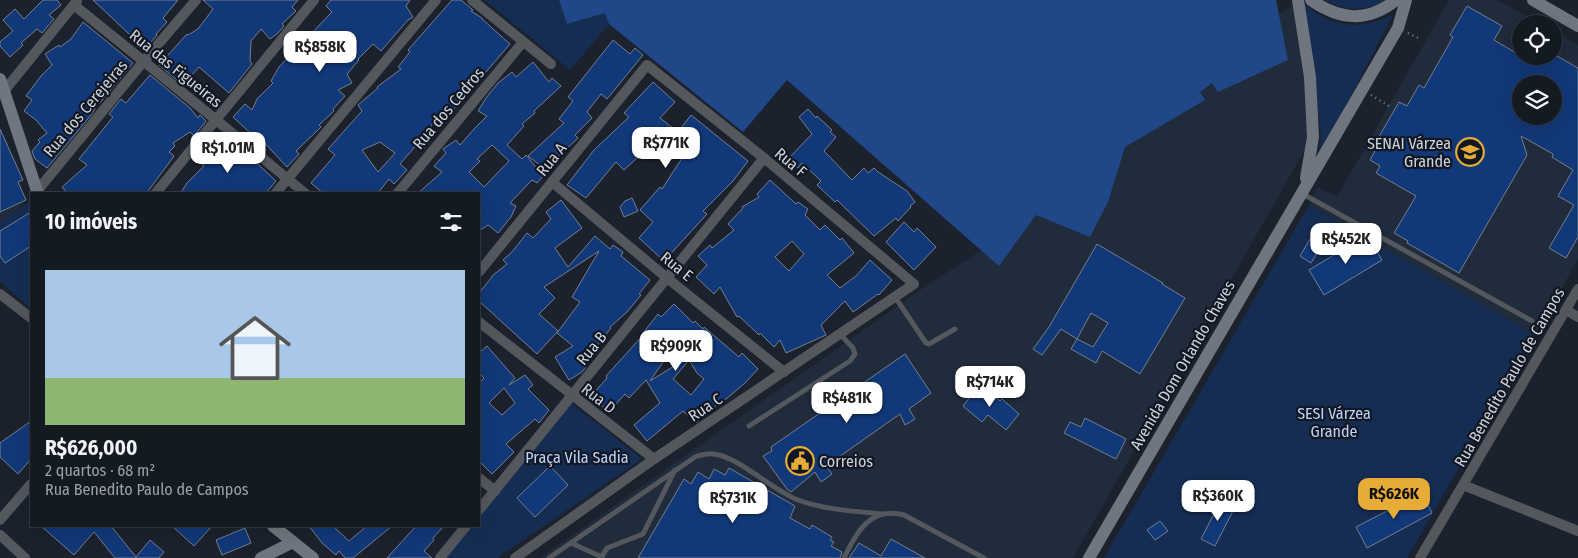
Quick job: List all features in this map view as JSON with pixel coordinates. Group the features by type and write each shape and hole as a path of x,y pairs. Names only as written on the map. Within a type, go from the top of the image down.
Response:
{"main road":[{"name":"Avenida Dom Orlando Chaves","path":"1298,0 1310,77 1313,136 1302,190"},
{"path":"1311,0 1325,10 1345,16 1366,15 1386,8 1396,0"},
{"name":"Avenida Dom Orlando Chaves","path":"1089,558 1398,28 1406,0"},
{"path":"1533,0 1578,26"},
{"path":"2,85 37,192"},
{"path":"275,527 313,558"},
{"path":"261,558 293,542"}],"street":[{"name":"Rua dos Cerejeiras","path":"37,192 196,0"},
{"path":"157,192 314,0"},
{"path":"277,192 436,0"},
{"path":"472,0 551,64"},
{"name":"Rua das Figueiras","path":"76,3 144,62 303,192"},
{"path":"2,85 76,3"},
{"name":"Rua dos Cedros","path":"399,192 522,42"},
{"name":"Rua F","path":"647,65 764,158 914,284"},
{"name":"Rua A","path":"480,271 647,65"},
{"name":"Rua B","path":"480,509 764,158"},
{"name":"Rua E","path":"552,182 784,372"},
{"name":"Rua C","path":"515,558 654,459 914,284"},
{"name":"Rua Benedito Paulo de Campos","path":"1420,558 1578,289"},
{"path":"0,294 30,317"},
{"path":"1566,310 1578,317"},
{"name":"Rua D","path":"480,323 654,459"},
{"path":"480,479 495,491"},
{"path":"0,520 30,485"},
{"path":"1463,485 1578,531"},
{"path":"440,558 465,527"},
{"path":"0,536 24,558"}],"lane":[{"path":"1302,190 1532,321"},
{"path":"895,297 926,343 929,344 955,329"},
{"path":"749,426 850,361 854,354 853,348 840,334"},
{"path":"549,558 695,457 705,454 716,454 734,462 798,500 823,507 882,514"},
{"path":"571,543 602,558 607,548 643,534 676,470"},
{"path":"844,558 862,526 872,518 893,512 904,515 984,558"}],"path":[{"path":"1361,90 1389,106"}],"shaded area":[{"path":"559,0 1276,0 1288,60 1218,92 1212,83 1200,92 1205,100 1125,147 1108,202 1090,237 1036,215 999,266 787,80 743,132 609,24 605,13 567,24"},
{"name":"SENAI Várzea Grande","path":"1449,0 1497,0 1524,15 1512,15 1512,65 1562,65 1562,36 1578,45 1578,259 1535,335 1309,205 1318,187 1337,197"},
{"path":"1294,4 1306,82 1309,132 1307,146 1073,558 540,558 920,290 1005,235 991,211"},
{"path":"0,137 24,205 0,223"}],"green space":[{"path":"485,0 559,0 567,24 605,13 609,24 570,70"},
{"path":"1325,0 1385,0 1377,4 1355,9 1341,7"},
{"path":"1304,4 1326,18 1347,24 1368,23 1393,15 1319,157 1321,136"},
{"path":"30,202 30,307 0,282 0,223"},
{"name":"SESI Várzea Grande","path":"1309,205 1535,335 1407,558 1104,558"},
{"name":"Praça Vila Sadia","path":"571,403 642,459 497,558 446,558 470,527 480,527 480,516"}],"building":[{"path":"43,0 57,0 61,5 49,15 54,19 42,33 37,29 21,43 23,45 10,57 0,46 0,42 13,31 3,20 15,9 24,19"},
{"path":"93,0 178,0 163,18 167,22 145,49"},
{"path":"203,0 298,0 292,7 296,11 282,24 284,26 278,33 270,39 261,29 251,41 250,61 252,64 229,93 199,67 183,85 159,65 187,34 198,29 213,9"},
{"path":"331,0 410,0 406,6 413,17 408,20 381,51 373,44 358,59 347,74 352,83 338,90 345,96 333,109 334,111 319,125 321,127 296,151 299,154 287,167 260,138 258,140 233,117 245,104 252,110 257,99 273,83 271,81 279,67 294,51 288,43 293,36 295,39 301,34 306,39 332,12 326,6"},
{"path":"452,0 461,0 473,10 471,11 482,18 510,44 486,72 461,96 463,98 451,112 447,109 435,120 425,136 430,142 424,148 419,142 400,164 407,170 394,184 389,179 379,192 322,192 311,183 335,155 328,149 362,111 358,105 377,87 401,69 398,67 410,52 408,50","holes":["380,142 395,153 378,172 362,150"]},
{"path":"1467,6 1502,26 1494,40 1512,51 1512,65 1562,65 1562,59 1578,68 1578,237 1566,258 1549,248 1574,205 1558,196 1573,170 1552,157 1553,154 1521,136 1527,155 1459,273 1407,243 1408,241 1394,233 1416,196 1376,173 1380,166 1370,160 1380,142 1377,140 1399,102 1407,106 1419,85 1424,88 1453,37 1450,35"},
{"path":"83,22 133,63 98,103 92,114 47,168 35,159 32,151 40,142 38,140 47,133 36,120 24,111 32,100 26,96 52,65 45,54 71,39"},
{"path":"613,40 630,54 635,48 643,55 607,99 601,94 587,112 592,118 575,135 578,138 545,169 528,156 564,123 559,119 573,101 568,97"},
{"path":"533,62 549,82 552,78 561,86 522,124 524,126 507,145 522,159 526,155 543,176 537,183 532,180 510,203 516,206 511,217 498,233 488,225 480,230 480,192 419,192 442,172 434,166 446,153 443,149 456,140 460,145 487,116 478,111 498,83 512,72 516,77","holes":["492,145 509,161 484,187 469,172 480,161 477,159"]},
{"path":"150,75 190,108 198,118 200,115 206,121 194,136 190,132 173,143 175,146 169,152 174,156 147,192 66,192 62,187 87,165 79,159 113,117 109,114 121,99 126,103"},
{"path":"653,82 675,102 660,118 678,132 691,115 748,161 733,181 703,211 707,214 664,261 639,238 653,222 640,210 660,187 662,189 686,152 672,141 666,148 652,136 650,138 648,136 632,151 638,157 624,170 616,162 586,198 567,185 594,150 629,117 624,113"},
{"path":"808,109 816,118 817,116 832,130 830,132 836,137 824,151 852,180 864,168 868,173 874,168 907,191 915,202 898,221 896,218 874,236 837,200 835,202 817,185 821,181 802,163 798,168 788,159 812,134 799,117"},
{"path":"0,129 23,180 18,182 26,200 0,212"},
{"path":"225,139 245,155 246,153 276,181 267,192 181,192 187,183 204,166 195,158 207,146 214,152"},
{"path":"770,180 796,204 798,202 808,209 805,215 820,230 825,225 840,240 842,238 854,253 827,275 840,288 856,276 870,260 892,280 879,295 853,312 845,301 821,325 826,335 786,353 780,340 774,347 760,333 759,335 739,316 737,317 720,287 714,294 696,277 707,265 698,256 710,245 712,248 734,230 728,224 742,207 759,197 757,194","holes":["792,241 804,254 789,271 775,257"]},
{"path":"632,198 638,211 624,217 620,207 625,201"},
{"path":"561,200 582,228 555,248 568,267 595,236 610,249 613,245 623,252 621,256 650,280 639,294 641,295 627,312 610,327 583,363 586,367 582,372 569,380 555,357 573,346 557,333 580,302 572,297 599,251 544,287 555,298 539,314 558,331 537,354 480,302 480,292 492,276 507,264 503,260 527,233 533,238 551,219 546,212"},
{"path":"30,213 30,247 5,263 0,256 0,231"},
{"path":"904,222 914,232 917,228 936,247 914,270 886,242"},
{"path":"1319,224 1330,231 1311,263 1300,256"},
{"path":"1367,235 1382,260 1324,295 1309,270"},
{"path":"1097,244 1185,298 1140,374 1102,351 1096,363 1071,349 1077,339 1061,329 1042,355 1033,349 1049,327","holes":["1091,313 1108,323 1093,347 1077,339"]},
{"path":"674,304 693,323 695,321 703,329 704,327 739,357 742,353 758,369 726,399 710,410 709,408 696,423 683,411 647,441 634,425 660,403 646,380 629,398 625,394 609,412 591,396 607,378 606,376 644,334 658,314 661,317","holes":["684,332 700,350 650,381","689,360 697,373 704,379 691,395 673,379"]},
{"path":"487,346 515,378 509,385 525,375 533,385 528,389 549,410 539,423 535,419 506,444 514,452 492,474 480,462 480,382 484,378 480,374 480,352","holes":["504,388 515,403 502,415 489,403"]},
{"path":"905,354 931,393 909,409 915,419 905,425 900,414 826,466 832,474 821,482 815,472 791,492 787,489 763,456 772,451 771,447"},
{"path":"979,385 1000,401 1002,399 1019,414 1006,430 988,415 982,422 963,406"},
{"path":"1085,418 1126,439 1116,459 1064,433 1070,422 1081,427"},
{"path":"30,422 30,460 18,474 0,457 0,443"},
{"path":"550,466 568,485 535,517 517,498"},
{"path":"729,468 795,506 790,518 810,529 812,525 832,537 830,540 834,542 831,546 842,552 840,558 638,558 684,479 691,484 698,472 709,479 714,469 725,475"},
{"path":"1422,493 1432,513 1367,548 1356,527"},
{"path":"1222,498 1236,505 1215,546 1201,539"},
{"path":"1160,521 1168,531 1155,540 1147,530"},
{"path":"42,527 112,527 136,557 150,540 164,552 159,558 115,558 94,532 74,555"},
{"path":"173,527 211,527 194,546"},
{"path":"310,527 334,527 349,541 366,527 391,527 353,558 345,558 339,551 336,555 322,543"},
{"path":"415,527 443,527 424,551 432,558 387,558"},
{"path":"245,528 251,543 222,555 216,540"},
{"path":"891,539 925,558 849,558 859,543 881,556"}],"place":[{"name":"SENAI Várzea Grande","path":"1470,152"},
{"name":"Correios","path":"800,461"}]}
